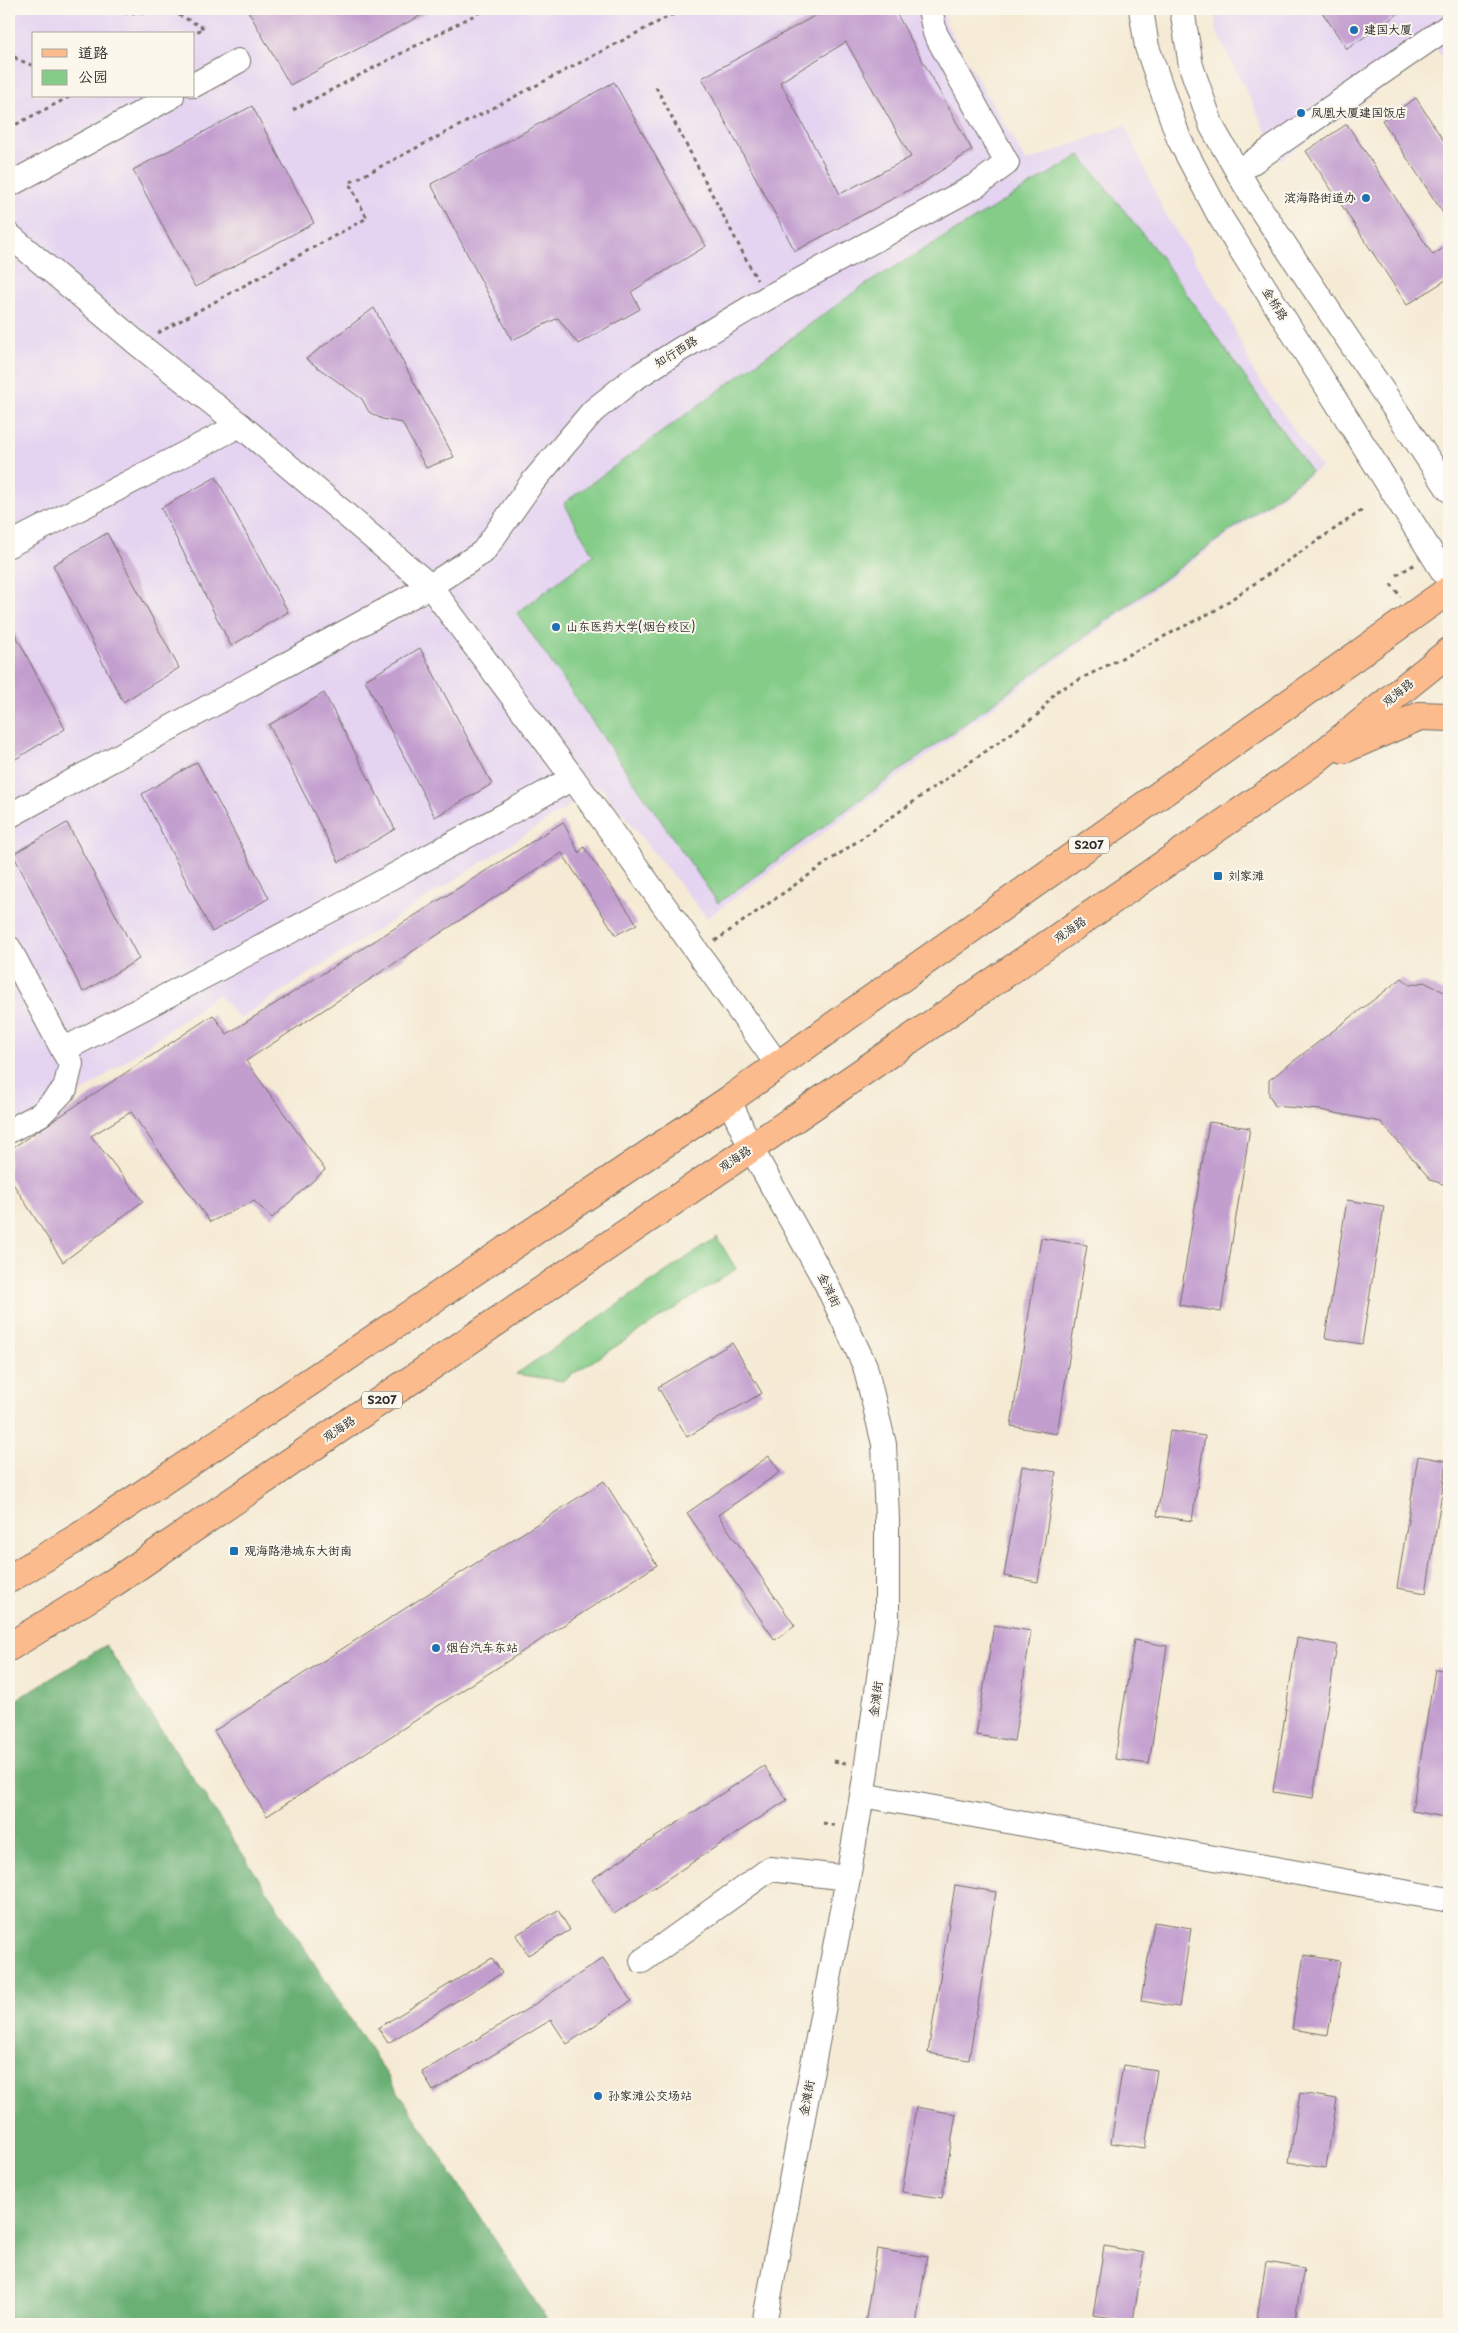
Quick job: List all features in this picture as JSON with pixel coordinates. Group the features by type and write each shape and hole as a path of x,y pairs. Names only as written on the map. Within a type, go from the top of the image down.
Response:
{"main road":[{"name":"S207","path":"9,1579 82,1534 729,1100 1449,590"},
{"name":"观海路","path":"9,1647 113,1584 1310,764 1449,652"},
{"path":"1310,764 1420,716 1449,717"}],"street":[{"name":"知行西路","path":"9,816 430,586 483,552 531,484 593,411 632,380 767,298 977,185 1007,163 935,33 930,9"},
{"name":"金桥路","path":"1141,9 1147,47 1179,139 1219,215 1449,581"},
{"path":"1182,9 1191,66 1212,127 1238,172 1449,490"},
{"path":"1238,172 1449,26"},
{"path":"195,84 238,61"},
{"path":"9,185 168,98"},
{"path":"9,235 138,344 240,425 430,586 573,778 778,1065"},
{"path":"9,545 240,425"},
{"path":"63,1050 342,904 573,778"},
{"path":"9,948 70,1064 64,1089 41,1114 9,1131"},
{"name":"金滩街","path":"729,1100 751,1148 825,1281 864,1366 884,1444 887,1520 886,1620 862,1795 764,2324"},
{"path":"862,1795 1449,1900"},
{"path":"642,1961 770,1869 848,1878"}],"path":[{"path":"9,14 14,9"},
{"path":"100,9 125,13 171,11 204,28 195,32"},
{"path":"293,110 486,9"},
{"path":"138,344 367,218 349,182 683,9"},
{"path":"9,51 17,59 32,65"},
{"path":"656,87 767,298"},
{"path":"9,128 67,98"},
{"path":"712,943 1040,713 1055,692 1214,611 1364,509"}],"shaded area":[{"name":"山东医药大学(烟台校区)","path":"9,9 944,9 946,24 1026,162 1125,125 1166,216 1227,312 1254,373 1321,467 707,918 600,786 239,1019 218,994 9,1145"},
{"name":"凤凰大厦建国饭店","path":"1213,9 1449,9 1449,66 1436,49 1280,160 1217,32"}],"green space":[{"path":"1080,155 1161,257 1311,472 718,903 517,613 593,555 564,503 860,288"},
{"path":"717,1237 736,1269 562,1381 516,1374"},
{"path":"106,1645 550,2324 9,2324 9,1704"}],"building":[{"path":"247,9 433,9 290,85"},
{"path":"827,9 894,9 972,150 924,182 795,251 702,78","holes":["846,42 911,157 840,194 780,82"]},
{"name":"建国大厦","path":"1320,9 1405,9 1347,49"},
{"path":"614,82 706,246 631,292 640,309 578,344 558,318 512,340 431,184"},
{"path":"1416,98 1449,149 1449,222 1382,120"},
{"path":"252,106 314,223 195,287 133,170"},
{"name":"滨海路街道办","path":"1347,124 1433,255 1449,244 1449,278 1407,305 1306,151"},
{"path":"374,308 454,457 426,468 402,423 382,419 369,412 362,399 306,359"},
{"path":"216,477 288,612 231,646 161,508"},
{"path":"107,533 179,668 123,702 53,565"},
{"path":"9,622 65,729 9,763"},
{"path":"420,648 492,784 435,817 365,680"},
{"path":"324,693 395,829 339,862 269,725"},
{"path":"197,762 269,898 212,932 142,794"},
{"path":"563,822 579,853 584,847 637,924 616,935 562,853 246,1061 325,1170 272,1218 254,1201 210,1222 131,1112 91,1136 143,1201 63,1262 9,1177 9,1150 213,1015 227,1034"},
{"path":"67,823 139,959 83,992 13,854"},
{"path":"1402,978 1410,985 1424,982 1444,992 1449,1002 1449,1186 1431,1180 1381,1122 1320,1110 1275,1106 1269,1095 1269,1080"},
{"path":"1209,1122 1250,1128 1221,1312 1179,1305"},
{"path":"1347,1200 1384,1206 1362,1344 1325,1338"},
{"path":"1041,1238 1087,1245 1057,1434 1011,1426"},
{"path":"732,1343 762,1393 687,1437 658,1387"},
{"path":"1170,1431 1205,1436 1192,1521 1157,1516"},
{"path":"769,1456 780,1472 718,1515 795,1626 775,1640 687,1513"},
{"path":"1418,1456 1447,1461 1426,1593 1397,1588"},
{"path":"1022,1466 1056,1472 1038,1582 1004,1576"},
{"name":"烟台汽车东站","path":"604,1481 657,1565 267,1816 214,1731"},
{"path":"994,1625 1031,1631 1014,1741 976,1735"},
{"path":"1297,1638 1337,1645 1313,1798 1273,1792"},
{"path":"1134,1640 1167,1646 1149,1764 1115,1759"},
{"path":"1435,1669 1449,1671 1449,1790 1445,1817 1412,1811"},
{"path":"764,1766 787,1800 614,1914 592,1879"},
{"path":"955,1885 996,1892 969,2060 928,2053"},
{"path":"558,1910 570,1930 528,1955 516,1935"},
{"path":"1154,1922 1191,1928 1179,2007 1141,2001"},
{"path":"1304,1955 1340,1961 1328,2035 1292,2029"},
{"path":"492,1958 502,1973 388,2043 378,2028"},
{"path":"603,1958 631,2001 567,2044 551,2020 433,2091 422,2072 529,2008"},
{"path":"1123,2065 1157,2070 1145,2148 1111,2143"},
{"path":"1300,2093 1337,2099 1326,2168 1289,2162"},
{"path":"916,2107 956,2114 942,2198 902,2192"},
{"path":"1104,2246 1144,2253 1133,2321 1093,2315"},
{"path":"877,2249 927,2257 916,2324 865,2324"},
{"path":"1266,2262 1304,2268 1294,2324 1256,2324"}],"place":[{"name":"建国大厦","path":"1354,30"},
{"name":"凤凰大厦建国饭店","path":"1301,113"},
{"name":"滨海路街道办","path":"1366,198"},
{"name":"山东医药大学(烟台校区)","path":"556,627"},
{"name":"刘家滩","path":"1218,876"},
{"name":"观海路港城东大街南","path":"234,1551"},
{"name":"烟台汽车东站","path":"436,1648"},
{"name":"孙家滩公交场站","path":"598,2096"}]}
